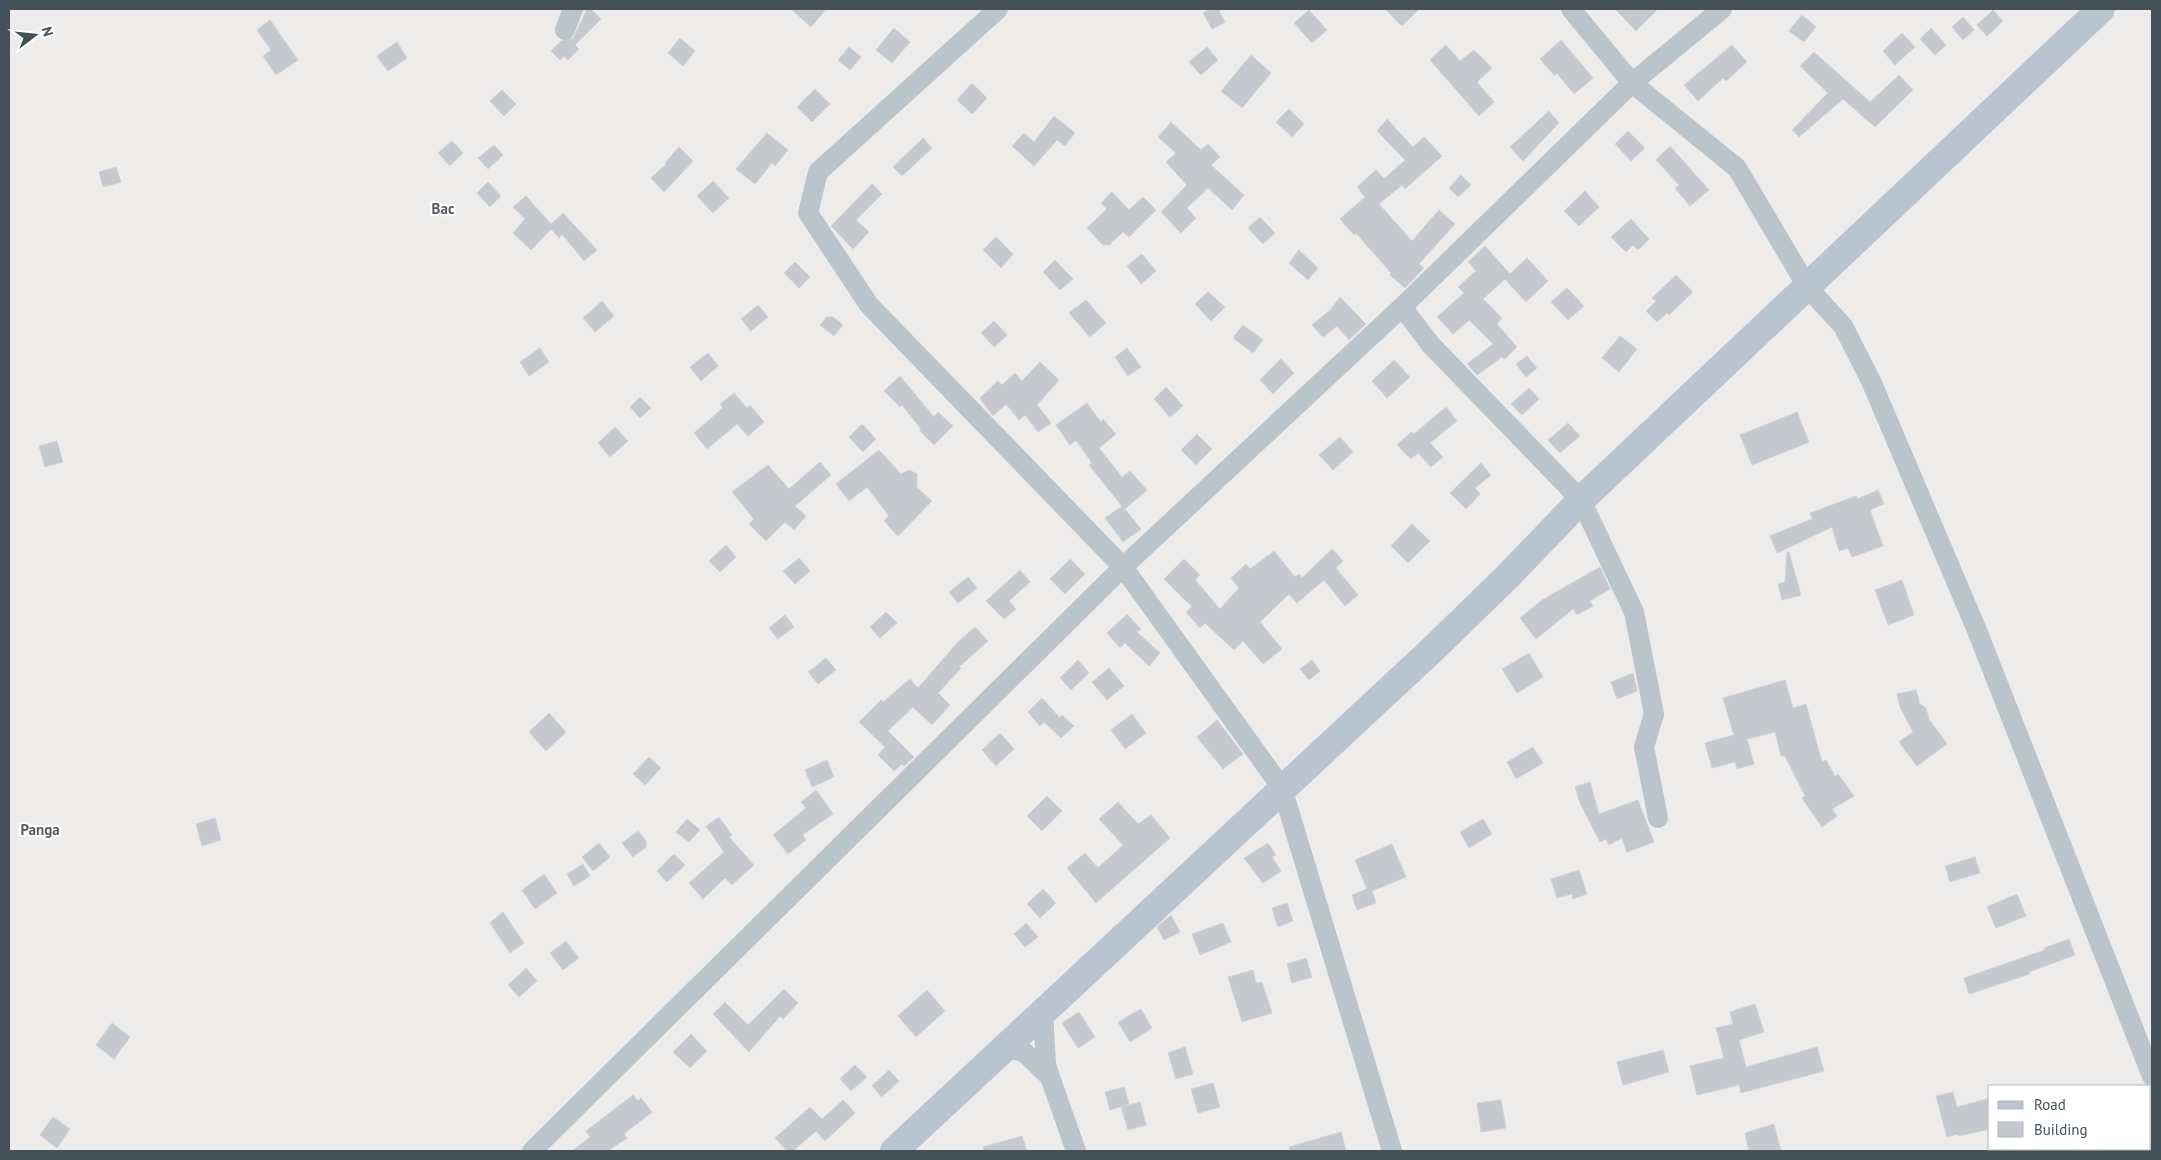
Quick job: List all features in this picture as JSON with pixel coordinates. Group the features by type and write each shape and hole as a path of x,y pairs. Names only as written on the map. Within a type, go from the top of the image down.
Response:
{"street":[{"path":"565,30 573,9"},
{"path":"998,9 818,172 808,214 869,305 1124,566 1282,788 1392,1151"},
{"path":"1572,9 1632,83 1737,168 1808,288 1842,326 1871,381 1976,628 2152,1076"},
{"path":"532,1151 1124,566 1402,307 1632,83 1722,9"},
{"path":"894,1151 1007,1048 1282,788 1434,648 1509,575 1581,500 2102,9"},
{"path":"1402,307 1431,344 1581,500 1634,612 1654,714 1644,747 1658,818"},
{"path":"1043,1013 1046,1065 1076,1151"},
{"path":"1007,1048 1024,1052 1050,1077"}],"building":[{"path":"587,9 591,9 601,19 575,45 579,49 568,60 564,56 560,60 551,51 561,41 573,39"},
{"path":"791,9 826,9 811,27"},
{"path":"1211,9 1218,9 1225,22 1212,29 1203,13"},
{"path":"1385,9 1419,9 1402,26"},
{"path":"1615,9 1658,9 1636,31"},
{"path":"1309,10 1327,30 1312,43 1294,23"},
{"path":"1993,10 2003,21 1987,36 1977,25"},
{"path":"1802,15 1816,27 1804,42 1789,31"},
{"path":"1963,17 1974,30 1963,40 1952,27"},
{"path":"270,20 298,60 276,75 263,56 271,50 257,30"},
{"path":"894,28 910,42 892,63 876,50"},
{"path":"1931,28 1946,45 1935,55 1920,39"},
{"path":"1902,33 1915,47 1895,65 1883,51"},
{"path":"680,38 695,51 683,66 668,53"},
{"path":"1561,40 1593,78 1574,94 1557,73 1554,75 1540,59"},
{"path":"397,42 407,58 388,71 377,56"},
{"path":"1446,45 1460,61 1474,50 1492,68 1477,82 1494,102 1479,116 1430,60"},
{"path":"1732,45 1747,62 1726,81 1723,78 1698,101 1684,85"},
{"path":"849,47 861,57 850,70 838,60"},
{"path":"1207,47 1218,60 1201,75 1189,62"},
{"path":"1814,52 1870,102 1899,75 1913,90 1875,127 1843,99 1799,137 1792,130 1828,93 1800,66"},
{"path":"1251,55 1271,73 1242,108 1221,91"},
{"path":"972,83 987,98 972,114 957,100"},
{"path":"815,89 830,104 812,122 797,107"},
{"path":"502,90 516,104 504,116 490,101"},
{"path":"1289,109 1304,124 1292,137 1276,122"},
{"path":"1549,111 1559,123 1523,161 1510,147"},
{"path":"1054,116 1075,133 1065,146 1057,140 1034,166 1012,146 1024,133 1034,142"},
{"path":"1387,119 1413,147 1424,137 1442,156 1405,189 1402,185 1379,204 1412,241 1439,210 1455,224 1419,264 1424,268 1405,288 1390,275 1391,273 1356,233 1354,235 1340,219 1365,197 1357,187 1376,170 1384,179 1405,160 1377,131"},
{"path":"1171,122 1201,150 1208,144 1220,157 1211,165 1244,195 1232,210 1208,188 1187,208 1196,218 1181,233 1161,212 1187,185 1166,162 1176,153 1158,137"},
{"path":"1628,131 1645,148 1631,161 1615,144"},
{"path":"767,133 788,150 775,166 772,163 755,184 736,169"},
{"path":"923,138 932,148 902,176 893,167"},
{"path":"452,141 463,153 450,166 438,153"},
{"path":"494,145 503,155 488,169 478,158"},
{"path":"1670,146 1709,190 1690,206 1675,188 1679,185 1656,160"},
{"path":"679,147 693,161 664,192 651,178 666,164"},
{"path":"116,167 121,182 103,187 99,172"},
{"path":"1461,175 1471,185 1458,197 1449,188"},
{"path":"713,181 729,198 713,213 697,196"},
{"path":"488,182 501,196 490,207 477,193"},
{"path":"872,184 882,194 856,220 869,232 853,249 831,226"},
{"path":"1585,191 1599,207 1579,226 1564,211"},
{"path":"1112,192 1129,210 1143,197 1156,210 1129,237 1123,232 1109,245 1103,245 1087,228 1107,209 1101,203"},
{"path":"526,196 551,224 563,213 597,250 584,261 562,234 559,238 551,229 531,250 513,233 525,219 513,207"},
{"path":"1260,217 1275,233 1263,244 1248,228"},
{"path":"1631,219 1649,239 1638,250 1633,245 1626,252 1611,237"},
{"path":"996,237 1013,254 1001,268 983,250"},
{"path":"1485,246 1510,274 1527,258 1548,281 1526,302 1505,279 1483,299 1502,318 1497,324 1517,347 1505,359 1502,357 1477,375 1467,364 1493,344 1469,320 1453,334 1437,317 1464,293 1458,287 1476,271 1468,262"},
{"path":"1299,250 1318,268 1308,280 1289,263"},
{"path":"1142,254 1156,271 1141,284 1127,266"},
{"path":"1055,260 1073,279 1060,290 1043,272"},
{"path":"795,262 810,277 799,288 784,273"},
{"path":"1676,275 1693,292 1669,315 1667,313 1657,322 1646,311 1656,301 1652,298"},
{"path":"1567,288 1584,306 1568,320 1551,302"},
{"path":"1208,292 1225,307 1211,321 1195,304"},
{"path":"1340,297 1366,324 1349,340 1337,326 1323,337 1312,325 1331,309"},
{"path":"1086,300 1106,323 1090,337 1069,313"},
{"path":"602,301 614,316 595,332 583,318"},
{"path":"758,305 768,317 751,331 741,319"},
{"path":"827,317 833,317 843,325 834,336 820,325"},
{"path":"994,321 1007,335 994,347 981,333"},
{"path":"1243,325 1263,340 1253,353 1233,338"},
{"path":"1620,336 1637,349 1619,372 1602,358"},
{"path":"540,348 549,362 529,376 520,362"},
{"path":"1127,348 1141,367 1128,376 1115,357"},
{"path":"708,353 718,366 701,381 690,367"},
{"path":"1527,356 1537,368 1526,377 1516,364"},
{"path":"1281,359 1294,373 1273,394 1260,380"},
{"path":"1394,360 1410,377 1387,398 1372,381"},
{"path":"1040,362 1059,380 1037,405 1051,423 1038,432 1025,415 1019,420 1006,404 993,416 980,398 998,381 1002,385 1015,373 1022,381"},
{"path":"900,376 934,417 938,412 953,426 934,445 920,431 921,429 902,405 900,407 884,391"},
{"path":"1166,387 1183,406 1170,417 1154,399"},
{"path":"1529,388 1539,399 1522,415 1511,404"},
{"path":"734,393 747,408 750,405 764,422 748,436 737,424 707,449 694,433 723,408 720,404"},
{"path":"640,397 651,408 640,418 630,407"},
{"path":"1087,403 1101,422 1103,419 1116,434 1099,448 1122,477 1130,471 1147,490 1125,509 1141,529 1123,542 1105,518 1122,506 1089,465 1092,463 1076,440 1070,445 1056,425"},
{"path":"1446,407 1457,421 1430,443 1443,457 1431,467 1418,453 1411,459 1397,445 1411,432 1414,434"},
{"path":"1797,412 1809,442 1752,465 1740,435"},
{"path":"1568,423 1580,436 1560,453 1548,440"},
{"path":"862,424 876,439 863,452 849,437"},
{"path":"615,427 628,441 610,457 598,443"},
{"path":"1197,434 1212,449 1196,465 1181,450"},
{"path":"1340,437 1353,452 1333,470 1319,455"},
{"path":"57,441 63,462 45,467 39,446"},
{"path":"879,450 901,474 909,470 917,474 917,488 932,501 898,536 884,521 889,516 867,487 849,501 836,484"},
{"path":"820,462 831,475 795,506 806,516 794,530 785,522 766,541 749,524 754,519 732,492 768,465 789,489"},
{"path":"1481,463 1491,475 1475,488 1480,494 1466,509 1450,493"},
{"path":"1878,490 1884,504 1870,510 1883,546 1852,557 1848,548 1839,551 1832,527 1777,553 1770,536 1812,519 1810,513 1856,496 1857,499"},
{"path":"1412,524 1430,541 1408,563 1391,546"},
{"path":"726,545 736,557 720,572 709,561"},
{"path":"1332,549 1343,561 1336,568 1358,595 1345,606 1324,580 1297,603 1289,594 1260,622 1282,649 1263,664 1243,641 1234,650 1205,623 1200,628 1186,612 1192,607 1164,579 1184,559 1200,575 1195,580 1220,609 1239,588 1231,578 1246,564 1250,569 1274,551 1295,577 1299,574 1302,578"},
{"path":"1787,552 1789,552 1801,595 1782,600 1778,584 1785,582"},
{"path":"799,558 810,571 795,584 783,571"},
{"path":"1070,559 1085,574 1065,594 1050,579"},
{"path":"1600,567 1610,589 1590,601 1593,606 1577,615 1573,609 1536,639 1520,618 1542,600"},
{"path":"1020,570 1030,582 1009,601 1016,609 1004,619 986,601"},
{"path":"968,577 977,588 958,603 949,592"},
{"path":"1902,580 1914,615 1888,625 1875,590"},
{"path":"886,612 897,623 880,638 870,627"},
{"path":"1127,614 1141,629 1137,632 1160,653 1149,666 1125,643 1120,648 1107,633"},
{"path":"785,615 794,627 778,639 769,628"},
{"path":"975,627 988,641 959,667 961,668 938,693 950,705 932,725 913,707 888,731 914,757 904,766 902,764 894,771 878,755 885,747 859,722 881,700 883,702 910,679 918,688 958,642"},
{"path":"1529,653 1543,677 1517,693 1502,669"},
{"path":"826,658 836,670 818,684 808,672"},
{"path":"1078,660 1089,673 1071,690 1060,678"},
{"path":"1312,660 1320,671 1309,680 1300,669"},
{"path":"1109,668 1124,686 1107,700 1092,682"},
{"path":"1633,673 1637,691 1617,699 1611,682"},
{"path":"1785,680 1793,708 1806,704 1822,762 1826,760 1835,776 1838,774 1854,796 1832,809 1837,816 1822,827 1802,798 1805,796 1785,756 1781,756 1775,732 1747,739 1754,764 1737,769 1735,762 1712,768 1705,743 1734,735 1723,698"},
{"path":"1916,690 1920,704 1926,708 1929,719 1947,744 1917,766 1899,742 1913,732 1900,707 1897,694"},
{"path":"1042,698 1060,718 1062,715 1074,726 1061,738 1044,722 1040,726 1028,712"},
{"path":"549,713 566,732 546,751 529,732"},
{"path":"1132,714 1146,733 1125,749 1111,730"},
{"path":"1217,720 1243,754 1223,769 1197,737"},
{"path":"1000,733 1014,749 996,766 982,750"},
{"path":"1533,747 1543,763 1516,779 1507,762"},
{"path":"649,757 661,768 645,785 633,774"},
{"path":"827,760 834,777 812,787 805,770"},
{"path":"1590,782 1599,814 1638,800 1654,842 1627,852 1622,838 1609,845 1606,839 1600,842 1580,803 1575,787"},
{"path":"816,790 833,814 802,835 806,840 788,854 773,835 806,808 801,802"},
{"path":"1047,796 1062,811 1042,831 1027,816"},
{"path":"1118,802 1138,824 1151,815 1170,838 1096,903 1067,868 1085,853 1098,868 1123,845 1099,819"},
{"path":"719,817 732,835 729,837 754,865 732,885 725,878 703,899 689,883 724,852 706,826"},
{"path":"215,818 221,840 202,846 196,824"},
{"path":"687,819 700,830 689,842 676,832"},
{"path":"1483,819 1492,834 1469,848 1460,832"},
{"path":"638,831 646,841 646,847 633,857 622,843"},
{"path":"599,843 610,857 593,871 582,857"},
{"path":"1268,843 1276,855 1272,857 1281,871 1263,883 1244,858"},
{"path":"1392,844 1406,877 1372,891 1376,903 1357,910 1352,895 1367,889 1355,860"},
{"path":"674,854 685,865 667,882 657,871"},
{"path":"1975,857 1980,873 1950,882 1945,866"},
{"path":"583,864 590,876 574,886 567,874"},
{"path":"1579,870 1587,894 1573,899 1572,894 1557,898 1551,879"},
{"path":"544,874 557,893 535,909 522,890"},
{"path":"1043,889 1056,903 1040,918 1027,904"},
{"path":"2017,894 2026,916 1996,928 1987,907"},
{"path":"1287,903 1293,921 1278,927 1272,908"},
{"path":"503,912 524,943 510,953 490,923"},
{"path":"1171,915 1180,932 1164,940 1157,927"},
{"path":"1026,923 1038,937 1025,947 1014,934"},
{"path":"1223,923 1231,942 1200,955 1192,934"},
{"path":"2069,939 2075,955 2029,972 2030,974 1969,994 1964,978 2045,950 2044,948"},
{"path":"566,941 579,958 563,970 550,953"},
{"path":"1306,958 1312,977 1292,983 1287,964"},
{"path":"526,968 537,981 519,997 508,985"},
{"path":"1253,970 1256,983 1262,982 1272,1013 1242,1022 1228,977"},
{"path":"784,989 798,1003 783,1019 780,1016 749,1052 713,1014 725,1002 748,1025"},
{"path":"927,990 945,1011 916,1037 898,1016"},
{"path":"1755,1004 1764,1032 1739,1040 1746,1067 1817,1047 1824,1071 1741,1093 1739,1085 1697,1095 1690,1066 1724,1058 1716,1028 1733,1024 1730,1012"},
{"path":"1141,1009 1152,1028 1130,1042 1118,1022"},
{"path":"1079,1012 1095,1037 1078,1048 1062,1023"},
{"path":"112,1023 130,1037 114,1059 96,1045"},
{"path":"691,1034 707,1051 690,1068 673,1052"},
{"path":"1185,1047 1193,1074 1176,1079 1168,1053"},
{"path":"1663,1050 1669,1072 1623,1085 1617,1062"},
{"path":"855,1065 867,1077 851,1091 840,1079"},
{"path":"889,1070 899,1081 882,1097 872,1086"},
{"path":"1213,1083 1220,1107 1198,1113 1191,1089"},
{"path":"1124,1087 1129,1104 1110,1110 1105,1092"},
{"path":"1953,1092 1957,1107 1988,1099 1988,1129 1947,1137 1936,1096"},
{"path":"633,1095 638,1101 641,1098 652,1112 624,1134 627,1138 608,1151 572,1151 590,1137 586,1131"},
{"path":"843,1100 855,1113 825,1141 816,1131 793,1151 787,1151 775,1138 810,1107 822,1119"},
{"path":"1501,1100 1506,1128 1481,1132 1477,1103"},
{"path":"1140,1102 1146,1125 1128,1130 1121,1107"},
{"path":"53,1117 70,1129 57,1148 40,1135"},
{"path":"1774,1124 1781,1151 1749,1151 1745,1133"},
{"path":"1341,1132 1346,1151 1290,1151 1289,1147"},
{"path":"1022,1136 1027,1151 984,1151 983,1147"}],"district":[{"name":"Bac","path":"443,208"},
{"name":"Panga","path":"40,829"}]}
